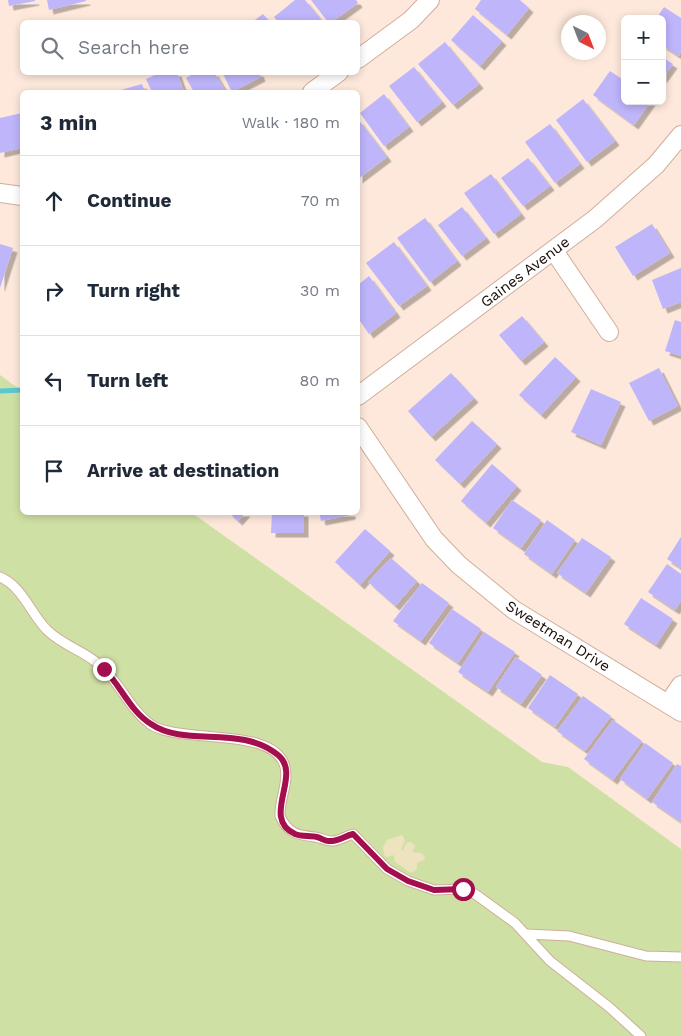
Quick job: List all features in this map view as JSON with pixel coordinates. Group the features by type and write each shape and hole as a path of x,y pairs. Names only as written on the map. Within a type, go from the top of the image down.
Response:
{"street":[{"path":"360,58 411,20 430,0"},
{"path":"315,90 335,75"},
{"name":"Gaines Avenue","path":"360,395 595,219 656,165 681,135"},
{"path":"0,193 20,196"},
{"path":"554,251 609,332"},
{"name":"Sweetman Drive","path":"360,430 434,539 459,565 514,610 675,708"},
{"path":"675,708 681,686"}],"lane":[{"path":"0,577 16,588 41,623 55,638 94,660 104,669 132,706 151,725 181,734 229,736 259,745 278,755 286,770 280,816 290,831 301,836 318,837 328,841 337,841 353,834 356,835 366,849 387,869 408,881 434,890 463,889 475,894 516,923 550,961 641,1036"},
{"path":"527,934 569,936 646,956 681,957"}],"green space":[{"path":"0,375 20,390 20,515 195,515 542,762 568,767 681,849 681,1036 0,1036"}],"sand":[{"path":"402,835 405,840 401,850 403,850 406,843 411,842 415,846 412,852 421,853 425,857 424,860 417,863 417,869 411,873 395,862 394,855 387,857 384,855 383,847 387,840"}],"building":[{"path":"8,0 35,0 35,1 9,6"},
{"path":"47,0 86,0 86,1 49,10"},
{"path":"295,0 305,0 321,20 276,20 274,17"},
{"path":"311,0 356,0 358,3 335,20 326,20"},
{"path":"481,0 520,0 529,8 507,35 475,9"},
{"path":"664,7 681,18 681,52 679,56 666,48 666,15 659,15"},
{"path":"263,14 268,20 255,20"},
{"path":"473,15 502,41 480,66 451,40"},
{"path":"445,42 479,84 453,105 418,64"},
{"path":"666,60 673,64 666,74"},
{"path":"414,67 442,102 417,122 389,86"},
{"path":"610,71 621,78 621,105 648,105 634,125 593,95"},
{"path":"155,75 178,75 183,90 151,90 146,79"},
{"path":"191,75 216,75 225,90 193,90 186,78"},
{"path":"224,75 260,75 261,77 236,90 231,90"},
{"path":"142,84 144,90 121,90"},
{"path":"384,94 409,127 384,146 360,113"},
{"path":"583,99 615,141 587,162 556,120"},
{"path":"20,113 20,148 0,153 0,118"},
{"path":"360,122 387,157 360,177"},
{"path":"550,124 580,164 555,183 525,142"},
{"path":"528,158 550,186 523,206 501,178"},
{"path":"491,174 521,214 494,234 464,193"},
{"path":"462,207 486,238 462,256 438,225"},
{"path":"425,218 457,261 430,282 397,238"},
{"path":"652,224 670,253 633,276 615,247"},
{"path":"394,242 427,286 399,306 366,263"},
{"path":"0,244 13,248 0,288"},
{"path":"681,268 681,302 663,309 652,280"},
{"path":"369,276 396,313 369,334 360,321 360,283"},
{"path":"522,316 544,342 521,361 499,335"},
{"path":"675,320 681,322 681,356 665,351"},
{"path":"555,357 576,377 541,415 519,395"},
{"path":"659,368 678,406 649,421 629,383"},
{"path":"451,373 474,398 431,437 408,411"},
{"path":"591,389 621,402 601,445 571,432"},
{"path":"472,421 497,444 460,484 435,460"},
{"path":"492,464 517,486 486,523 461,501"},
{"path":"512,500 541,520 521,548 493,528"},
{"path":"231,515 243,515 238,521"},
{"path":"272,515 304,515 304,533 271,533"},
{"path":"320,515 351,515 321,521"},
{"path":"547,520 575,540 552,574 524,554"},
{"path":"365,529 390,551 360,585 335,562"},
{"path":"681,537 681,568 667,559"},
{"path":"582,538 611,557 586,593 557,573"},
{"path":"391,558 417,581 395,606 368,582"},
{"path":"667,564 681,574 681,601 675,610 648,592"},
{"path":"422,583 449,603 421,641 393,621"},
{"path":"641,598 673,619 656,645 624,624"},
{"path":"452,609 481,629 458,663 429,643"},
{"path":"484,632 515,652 488,692 458,672"},
{"path":"516,657 542,675 521,704 496,687"},
{"path":"550,675 578,694 555,727 528,708"},
{"path":"583,696 611,716 585,751 557,731"},
{"path":"613,720 642,741 613,780 584,759"},
{"path":"645,743 673,763 647,799 620,779"},
{"path":"677,764 681,766 681,822 652,802"}],"waterway":[{"path":"0,391 20,390"}],"route":[{"path":"104,669 132,706 151,725 181,734 229,736 259,745 278,755 284,762 286,770 280,816 287,828 294,834 337,841 353,834 387,869 408,881 434,890 463,889"}]}
